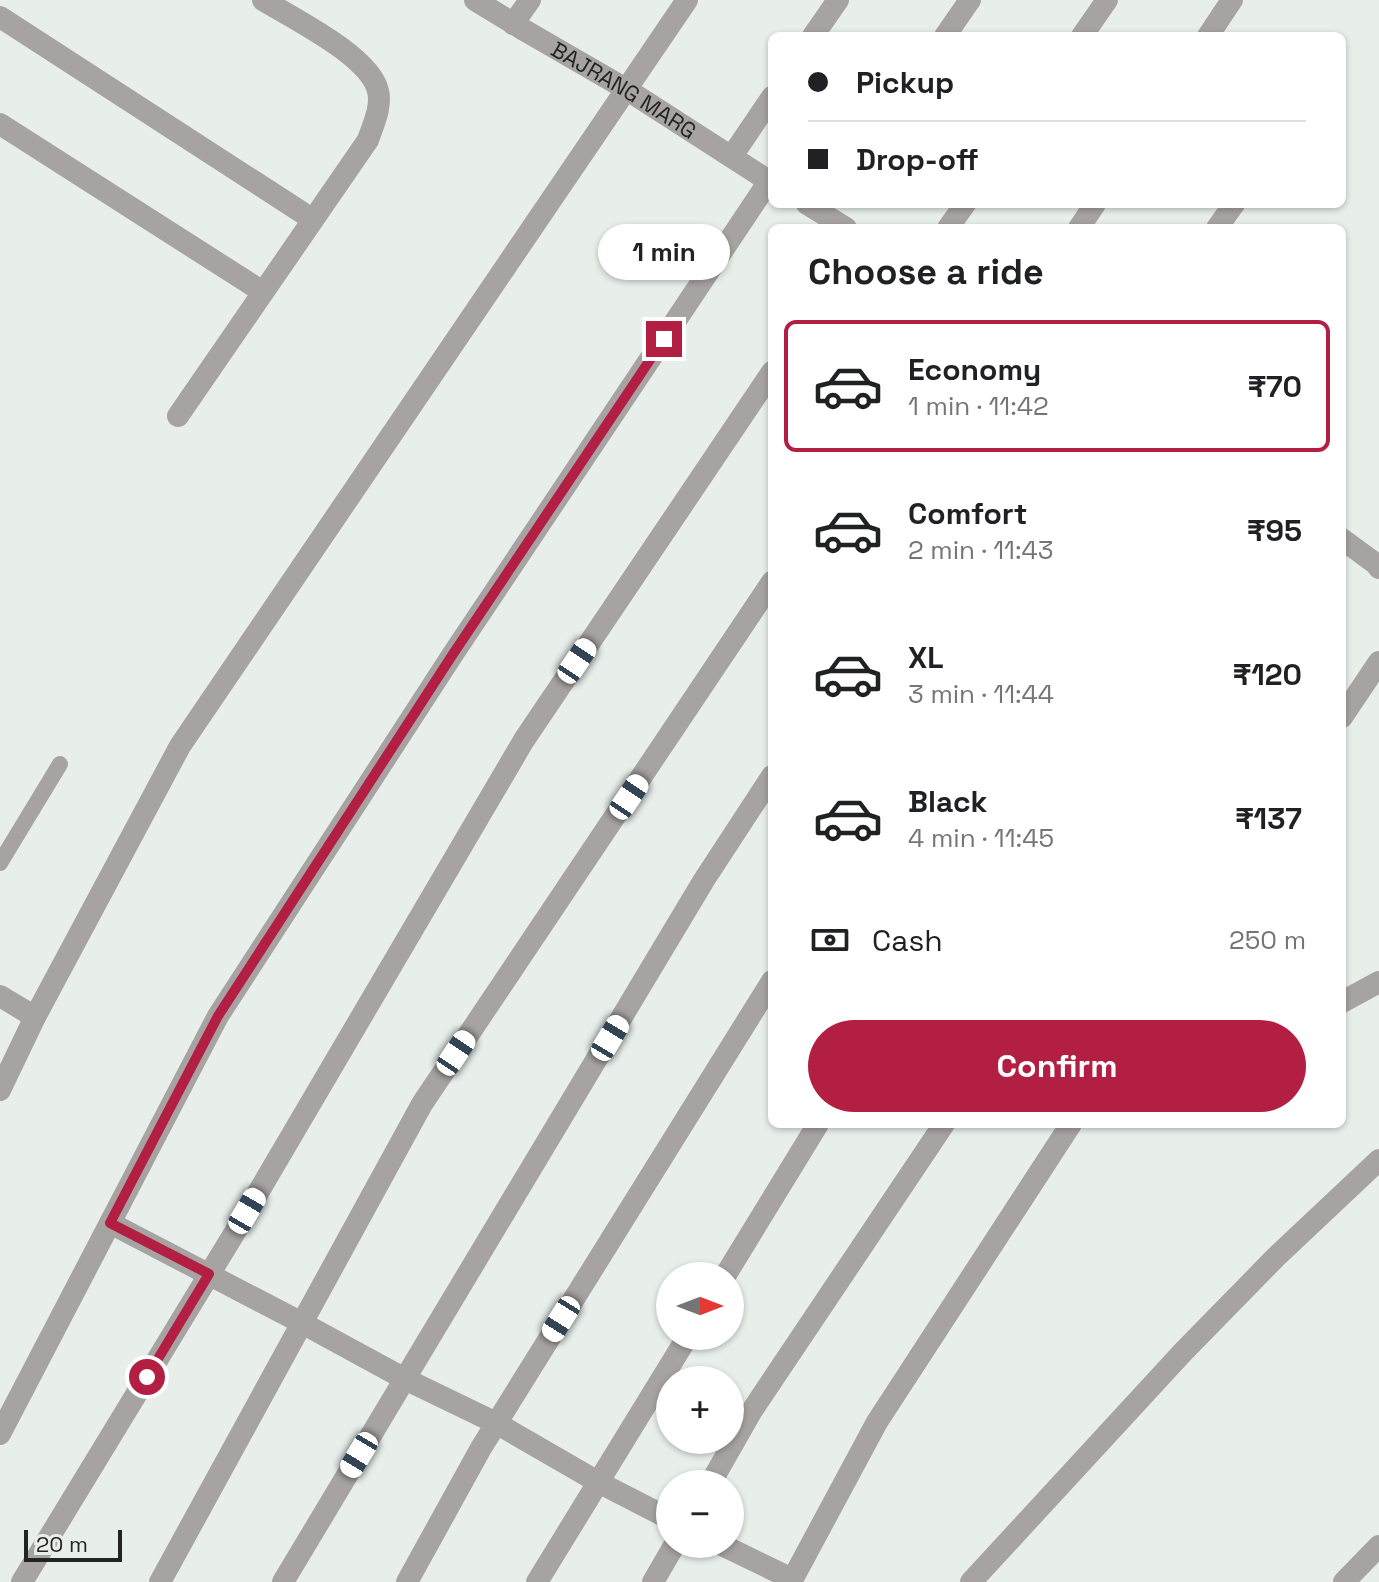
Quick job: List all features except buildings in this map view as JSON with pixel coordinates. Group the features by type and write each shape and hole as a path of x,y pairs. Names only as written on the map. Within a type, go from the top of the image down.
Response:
{"street":[{"path":"178,416 368,140 377,116 378,93 369,72 350,53 263,0"},
{"name":"BAJRANG MARG","path":"475,0 626,89 768,180"},
{"path":"513,24 530,0"},
{"path":"0,1090 35,1017 180,746 687,0"},
{"path":"816,32 838,0"},
{"path":"948,32 970,0"},
{"path":"1085,32 1107,0"},
{"path":"1211,32 1232,0"},
{"path":"0,17 312,219"},
{"path":"732,156 768,103"},
{"path":"0,124 263,292"},
{"path":"0,1434 218,1016 453,654 768,186"},
{"path":"820,208 841,224"},
{"path":"22,1582 209,1274 524,740 768,378"},
{"path":"1346,542 1379,568"},
{"path":"160,1582 422,1104 768,588"},
{"path":"1346,711 1379,662"},
{"path":"283,1582 696,894 768,782"},
{"path":"1346,1000 1379,982"},
{"path":"407,1582 496,1423 768,987"},
{"path":"0,996 35,1017"},
{"path":"734,1262 816,1128"},
{"path":"718,1470 751,1412 941,1128"},
{"path":"744,1557 791,1581 877,1422 1068,1128"},
{"path":"971,1582 1183,1352 1276,1257 1379,1160"},
{"path":"110,1223 405,1379 496,1423 656,1512"},
{"path":"537,1582 679,1350"},
{"path":"1344,1582 1379,1546"},
{"path":"653,1582 667,1558"}],"lane":[{"path":"0,863 60,764"}],"route":[{"path":"147,1377 209,1274 110,1223 218,1016 453,654 664,339"}]}
